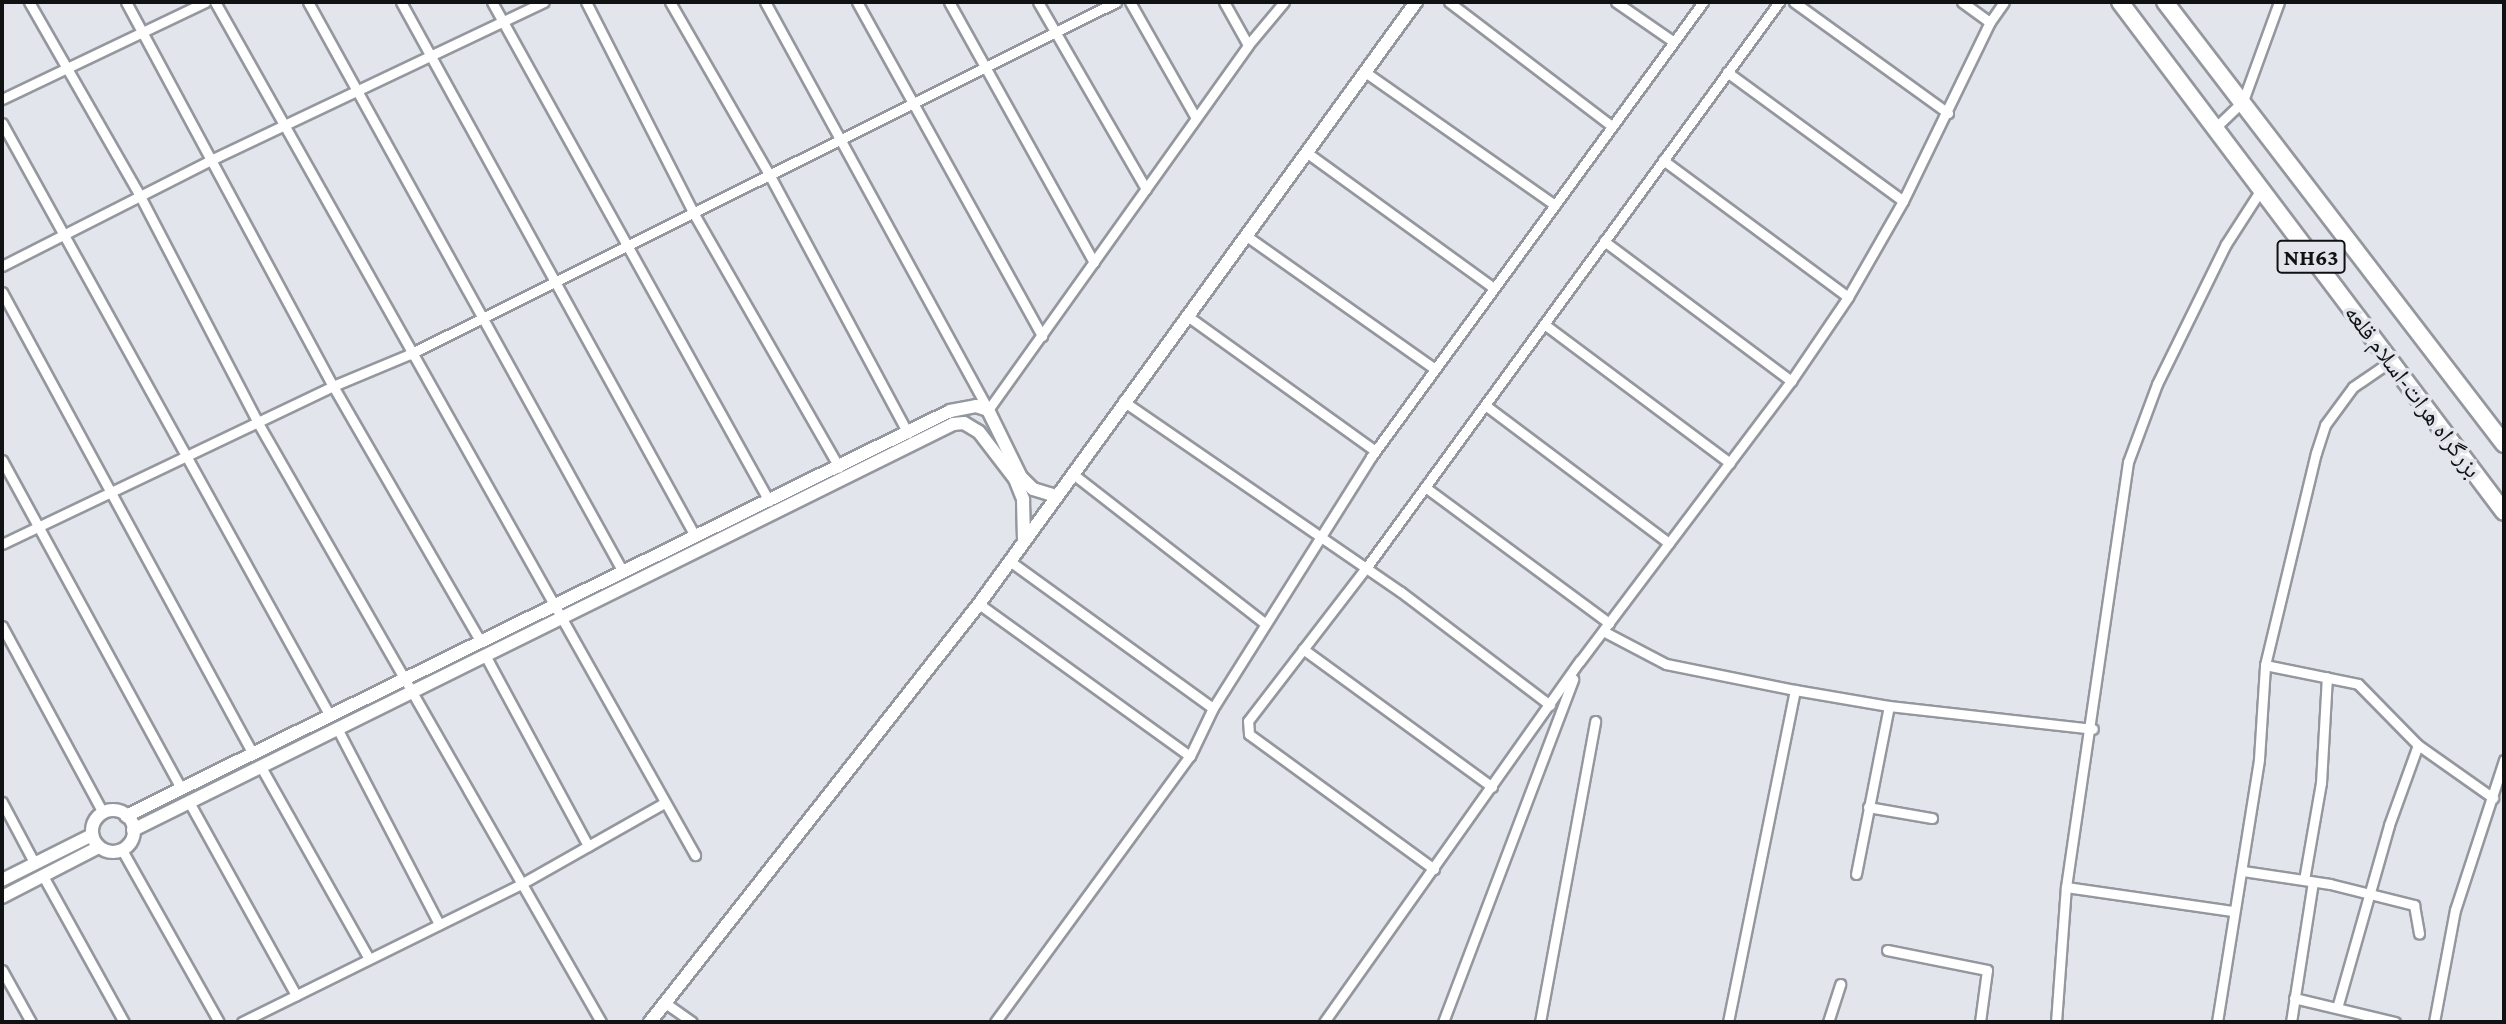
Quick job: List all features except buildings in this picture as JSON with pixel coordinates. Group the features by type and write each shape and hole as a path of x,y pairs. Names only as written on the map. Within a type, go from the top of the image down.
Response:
{"highway":[{"name":"بزرگراه هرات-اسلام قلعه","path":"2120,2 2504,512"},
{"name":"بزرگراه هرات-اسلام قلعه","path":"2165,2 2504,444"}],"street":[{"path":"29,2 140,196 258,423 411,695 601,1022"},
{"path":"126,2 214,159 333,386 481,642"},
{"path":"2,99 205,2"},
{"path":"215,2 287,127 410,354 695,855"},
{"path":"308,2 622,570"},
{"path":"401,2 695,536"},
{"path":"492,2 625,248 769,501"},
{"path":"2,267 214,159 287,127 544,2"},
{"path":"586,2 695,214 839,467"},
{"path":"670,2 770,176 908,433"},
{"path":"765,2 988,410 1021,477 1033,489 1056,496"},
{"path":"857,2 1042,336"},
{"path":"949,2 1094,262"},
{"path":"1038,2 1146,189"},
{"path":"2,544 114,494 333,386 410,354 843,141 1116,2"},
{"path":"1130,2 1196,118"},
{"path":"1224,2 1248,45"},
{"path":"988,410 1248,45 1284,2"},
{"path":"650,1022 668,1005 1011,562 1123,401 1416,2"},
{"path":"1449,2 1612,126"},
{"path":"1616,2 1674,42"},
{"path":"995,1022 1191,757 1213,708 1375,451 1703,2"},
{"path":"1434,869 1249,734 1248,720 1366,568 1779,2"},
{"path":"1794,2 1948,113"},
{"path":"1962,2 1990,22"},
{"path":"1325,1022 1580,661 1791,381 1848,297 1903,201 1990,22 2004,2"},
{"path":"2214,129 2243,101 2279,2"},
{"path":"1365,72 1555,205"},
{"path":"1727,72 1903,201"},
{"path":"2,123 61,236 330,716"},
{"path":"1306,152 1494,288"},
{"path":"1663,160 1848,297"},
{"path":"2056,1022 2066,887 2093,729 2116,522 2128,462 2158,384 2226,244 2260,191"},
{"path":"1245,235 1435,369"},
{"path":"1604,241 1791,381"},
{"path":"2,292 253,754"},
{"path":"1186,315 1375,451"},
{"path":"1544,324 1730,463"},
{"path":"2217,1022 2232,911 2243,871 2259,759 2265,665 2325,425 2353,387 2391,361"},
{"path":"1123,401 1366,568 1550,705"},
{"path":"126,816 403,681 622,570 957,409 976,405 988,410"},
{"path":"1485,405 1669,543"},
{"path":"122,850 133,830 959,423 979,432 1015,479 1023,499 1024,542"},
{"path":"2,460 181,788"},
{"path":"1073,474 1266,624"},
{"path":"1425,487 1606,627 1666,664 1889,706 2093,729"},
{"path":"1011,562 1213,708"},
{"path":"979,604 1191,757"},
{"path":"2,626 103,813"},
{"path":"1303,649 1492,787"},
{"path":"486,657 588,846"},
{"path":"1443,1022 1580,661"},
{"path":"2265,665 2358,684 2418,745 2493,798"},
{"path":"2291,1022 2321,783 2327,677"},
{"path":"1728,1022 1795,690"},
{"path":"1856,874 1889,706"},
{"path":"1540,1022 1595,721"},
{"path":"338,730 439,924"},
{"path":"2337,1008 2368,896 2418,745"},
{"path":"2434,1022 2455,910 2504,760"},
{"path":"261,767 369,959"},
{"path":"2,802 35,864"},
{"path":"189,802 296,995"},
{"path":"242,1022 521,884 664,803"},
{"path":"1868,807 1932,818"},
{"path":"122,850 108,852 99,847 92,835 93,824 103,813 117,811 126,816 133,830"},
{"path":"2,880 92,835"},
{"path":"2,897 99,847"},
{"path":"122,850 219,1022"},
{"path":"2243,871 2309,881 2414,905 2419,934"},
{"path":"43,876 124,1022"},
{"path":"2066,887 2232,911"},
{"path":"1887,950 1987,970 1980,1022"},
{"path":"2,970 31,1022"},
{"path":"1828,1022 1840,984"},
{"path":"2294,998 2395,1022"},
{"path":"668,1005 692,1022"}]}
